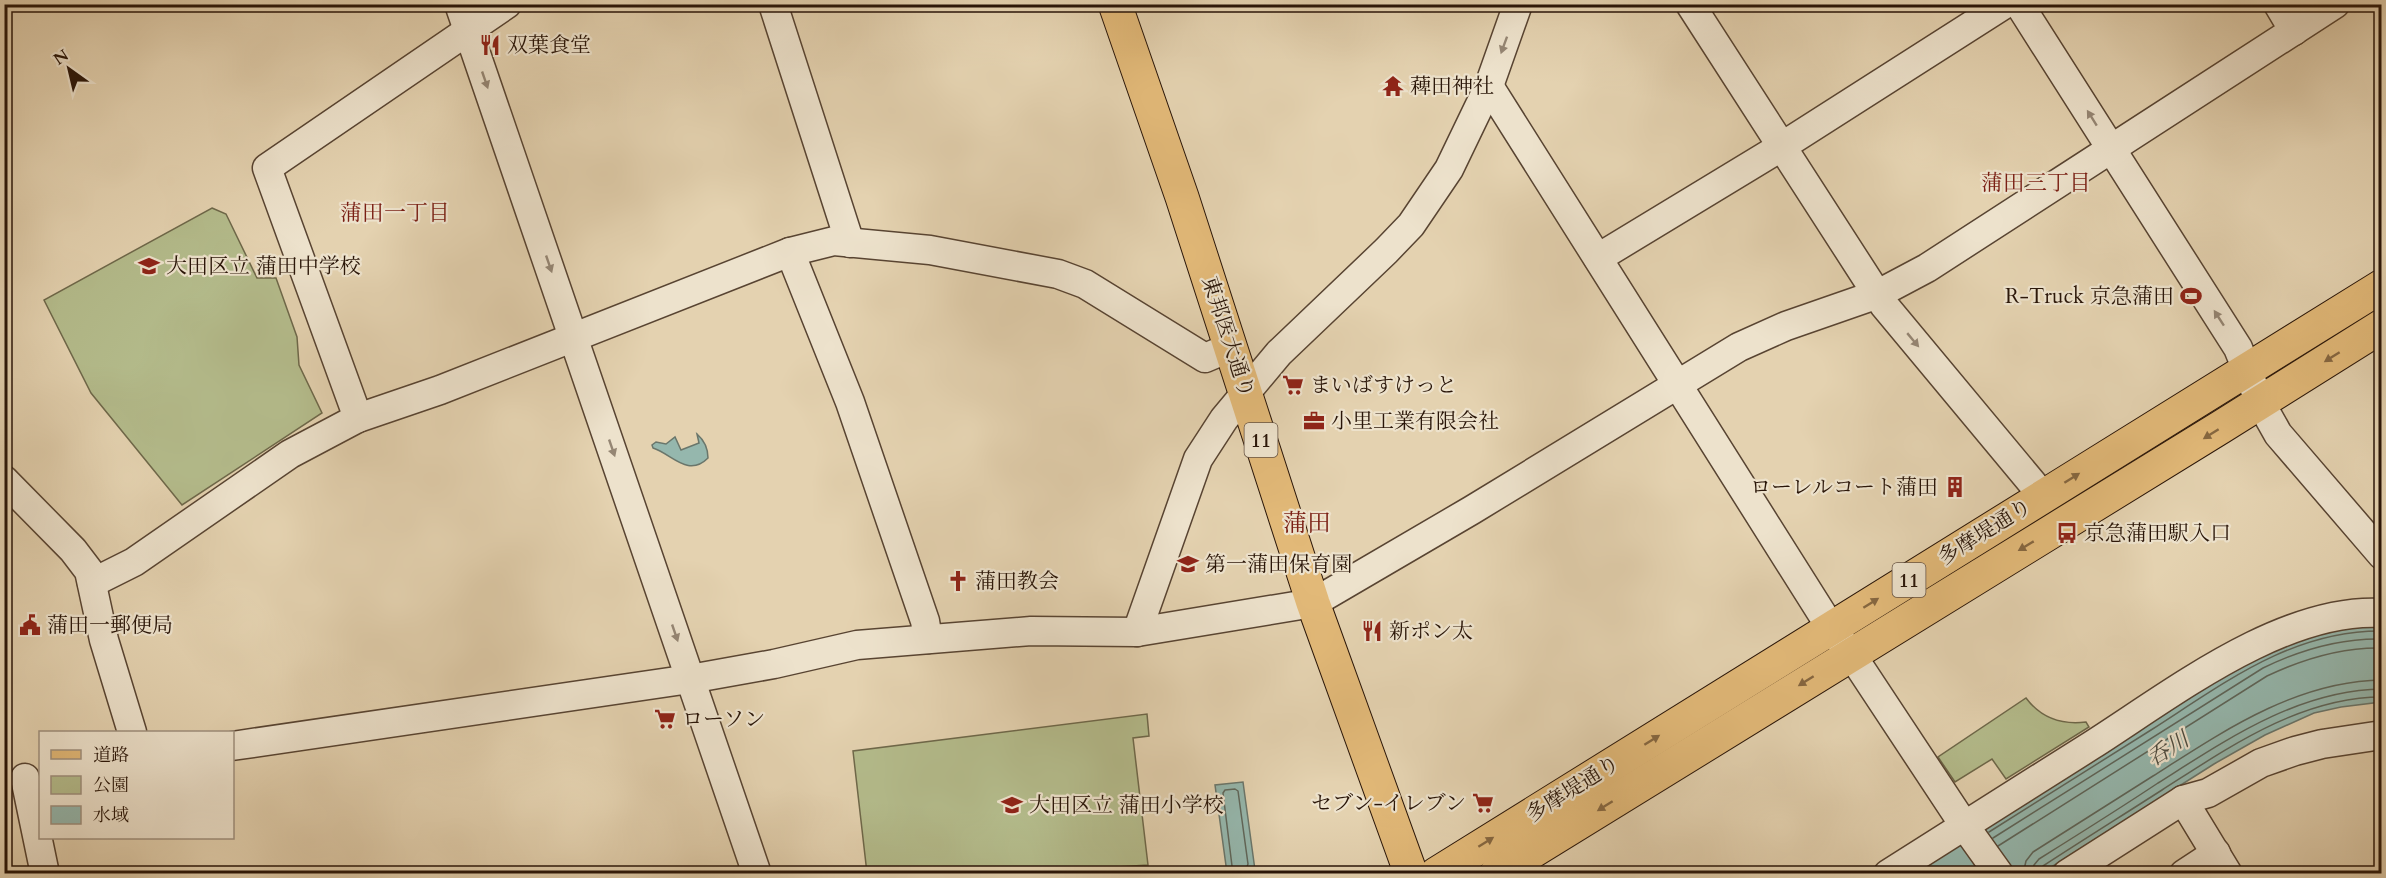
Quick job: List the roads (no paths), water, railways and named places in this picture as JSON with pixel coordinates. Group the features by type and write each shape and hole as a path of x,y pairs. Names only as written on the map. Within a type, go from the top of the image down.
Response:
{"main road":[{"name":"東邦医大通り","path":"1115,4 1231,347 1313,603 1411,873"},
{"name":"多摩堤通り","path":"1436,873 2382,286"},
{"name":"多摩堤通り","path":"1496,873 2382,326"}],"street":[{"path":"358,418 267,168 464,18 507,4"},
{"path":"773,4 850,243"},
{"path":"1137,632 1198,459 1224,419 1279,353 1411,225 1449,169 1489,86 1518,4"},
{"path":"1690,4 1884,305 2043,496"},
{"path":"1598,258 1781,147 2005,4"},
{"path":"2019,4 2238,348 2260,402 2278,434 2382,555"},
{"path":"2278,4 2294,31"},
{"path":"234,746 690,679 774,664 857,645 1031,631 1137,632 1313,603 1472,510 1678,383 1755,340 1878,294 1927,268 2335,4"},
{"path":"464,18 757,873"},
{"path":"1489,86 1831,628 1999,873"},
{"path":"92,583 134,562 290,454 358,418 440,390 790,252 834,241 930,250 1058,274 1085,284 1205,358 1231,347"},
{"path":"790,252 850,402 925,621 928,639"},
{"path":"4,480 73,550 88,571 104,640 132,731"},
{"path":"1888,873 1966,828 2239,652 2317,620 2363,612 2382,613"},
{"path":"2067,873 2182,800 2208,793 2261,763 2295,751 2350,739 2382,735"},
{"path":"23,778 45,873"},
{"path":"2182,800 2222,863 2184,873"}],"water":[{"path":"697,434 706,445 708,458 694,466 680,463 653,448 652,445 656,442 666,444 675,437 681,450 699,443"},
{"name":"呑川","path":"2381,625 2381,702 2314,713 2265,735 2214,764 2042,873 1911,874 2256,656 2335,629"},
{"path":"1243,782 1255,870 1227,873 1215,785"}],"place":[{"name":"双葉食堂","path":"490,45"},
{"name":"薭田神社","path":"1393,86"},
{"name":"大田区立 蒲田中学校","path":"149,266"},
{"name":"R-Truck 京急蒲田","path":"2191,296"},
{"name":"まいばすけっと","path":"1293,385"},
{"name":"小里工業有限会社","path":"1314,421"},
{"name":"ローレルコート蒲田","path":"1955,487"},
{"name":"京急蒲田駅入口","path":"2067,533"},
{"name":"第一蒲田保育園","path":"1188,564"},
{"name":"蒲田教会","path":"958,581"},
{"name":"蒲田一郵便局","path":"30,625"},
{"name":"新ポン太","path":"1372,631"},
{"name":"ローソン","path":"665,719"},
{"name":"セブン-イレブン","path":"1483,803"},
{"name":"大田区立 蒲田小学校","path":"1012,805"}],"district":[{"name":"蒲田三丁目","path":"2036,183"},
{"name":"蒲田一丁目","path":"395,213"},
{"name":"蒲田","path":"1307,523"}]}
